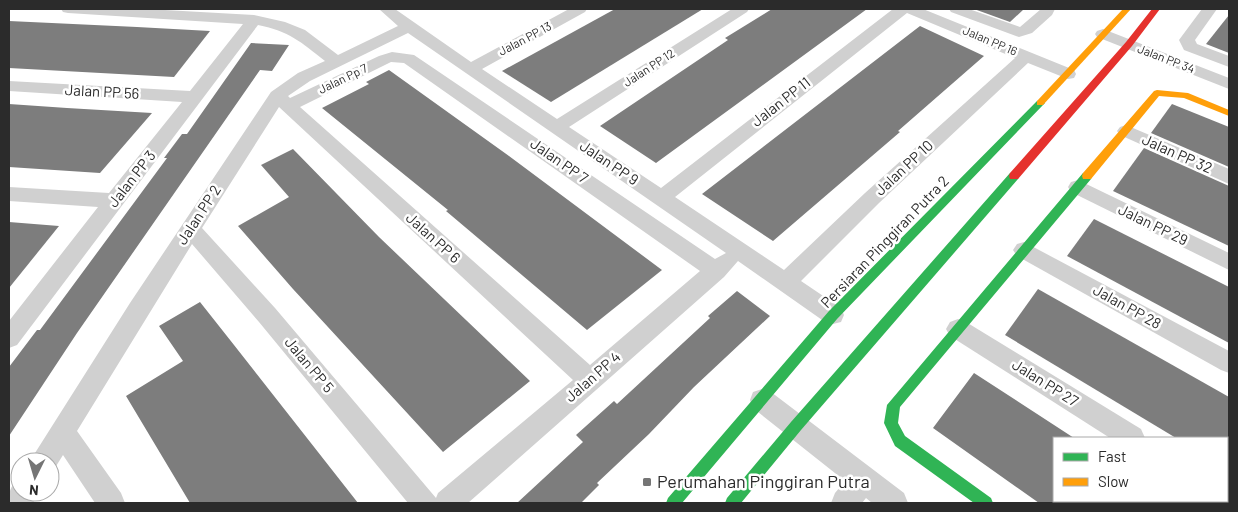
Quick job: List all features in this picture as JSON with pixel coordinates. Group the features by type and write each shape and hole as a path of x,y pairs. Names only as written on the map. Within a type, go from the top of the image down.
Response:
{"street":[{"path":"68,9 254,20 280,24 298,33 336,61"},
{"name":"Jalan PP 9","path":"386,9 470,69 738,252 834,315"},
{"name":"Jalan PP 13","path":"470,69 580,9"},
{"name":"Jalan PP 12","path":"556,127 742,9"},
{"name":"Jalan PP 11","path":"661,198 902,9"},
{"name":"Jalan PP 16","path":"911,9 1068,74"},
{"path":"956,9 1018,32 1027,30 1048,9"},
{"name":"Persiaran Pinggiran Putra 2","path":"673,503 834,315 1068,74 1127,9"},
{"path":"732,503 796,426 1129,44 1156,9"},
{"path":"1210,9 1187,40 1190,47 1229,62"},
{"name":"Jalan PP 3","path":"9,338 254,20"},
{"name":"Jalan PP 2","path":"51,452 138,310 191,229 282,101 289,86 336,61 409,27"},
{"name":"Jalan PP 34","path":"1103,34 1229,84"},
{"name":"Jalan Pp 7","path":"282,101 384,59 400,56"},
{"name":"Jalan PP 7","path":"400,56 414,60 716,271"},
{"name":"Jalan PP 10","path":"786,282 872,198 1026,56"},
{"name":"Jalan PP 56","path":"9,86 195,97"},
{"path":"986,503 900,441 891,423 894,404 1157,93 1178,94 1229,113"},
{"name":"Jalan PP 6","path":"282,101 590,380"},
{"name":"Jalan PP 32","path":"1126,130 1229,177"},
{"name":"Jalan PP 29","path":"1078,187 1229,262"},
{"path":"9,194 115,201"},
{"name":"Jalan PP 5","path":"191,229 267,315 424,503"},
{"name":"Jalan PP 28","path":"1024,250 1229,363"},
{"name":"Jalan PP 4","path":"448,503 738,252"},
{"name":"Jalan PP 27","path":"958,329 1130,437"},
{"path":"762,400 894,503"},
{"path":"63,433 111,503"},
{"path":"845,503 864,479"}],"building":[{"path":"615,9 703,9 551,102 502,71"},
{"path":"772,9 867,9 656,163 600,126 728,40 725,38"},
{"path":"974,9 1024,9 1010,22"},
{"path":"1229,15 1229,53 1206,44"},
{"path":"9,21 210,31 174,77 9,68"},
{"path":"920,26 984,56 898,131 900,132 773,241 702,194"},
{"path":"251,43 289,45 272,71 260,70 77,333 9,436 9,367 37,330 40,330 167,158 164,158 182,134 187,134"},
{"path":"389,70 509,156 662,270 587,330 446,211 448,210 322,108 369,84 366,82"},
{"path":"9,104 152,113 100,173 9,167"},
{"path":"1172,104 1229,127 1229,167 1151,133"},
{"path":"1144,148 1229,186 1229,246 1113,191"},
{"path":"293,149 379,237 530,381 443,452 293,289 238,226 289,197 261,165"},
{"path":"1094,219 1229,287 1229,343 1067,256"},
{"path":"9,222 59,226 9,288"},
{"path":"1038,289 1229,397 1229,438 1174,437 1005,335"},
{"path":"737,291 770,316 694,387 649,434 597,483 599,485 581,503 517,503 583,442 576,435 614,401 617,404 710,318 708,316"},
{"path":"200,302 358,503 190,503 126,396 183,361 159,326"},
{"path":"974,373 1072,437 1053,437 1054,503 1039,503 933,428"}],"traffic: fast":[{"path":"673,503 833,315 1040,103"},
{"path":"732,503 796,426 1014,176"},
{"path":"986,503 900,441 891,423 894,405 1087,176"}],"traffic: slow":[{"path":"1040,103 1127,9"},
{"path":"1087,176 1157,93 1185,95 1229,113"}],"traffic: jam":[{"path":"1014,176 1129,44 1156,9"}],"place":[{"name":"Perumahan Pinggiran Putra","path":"647,482"}]}
